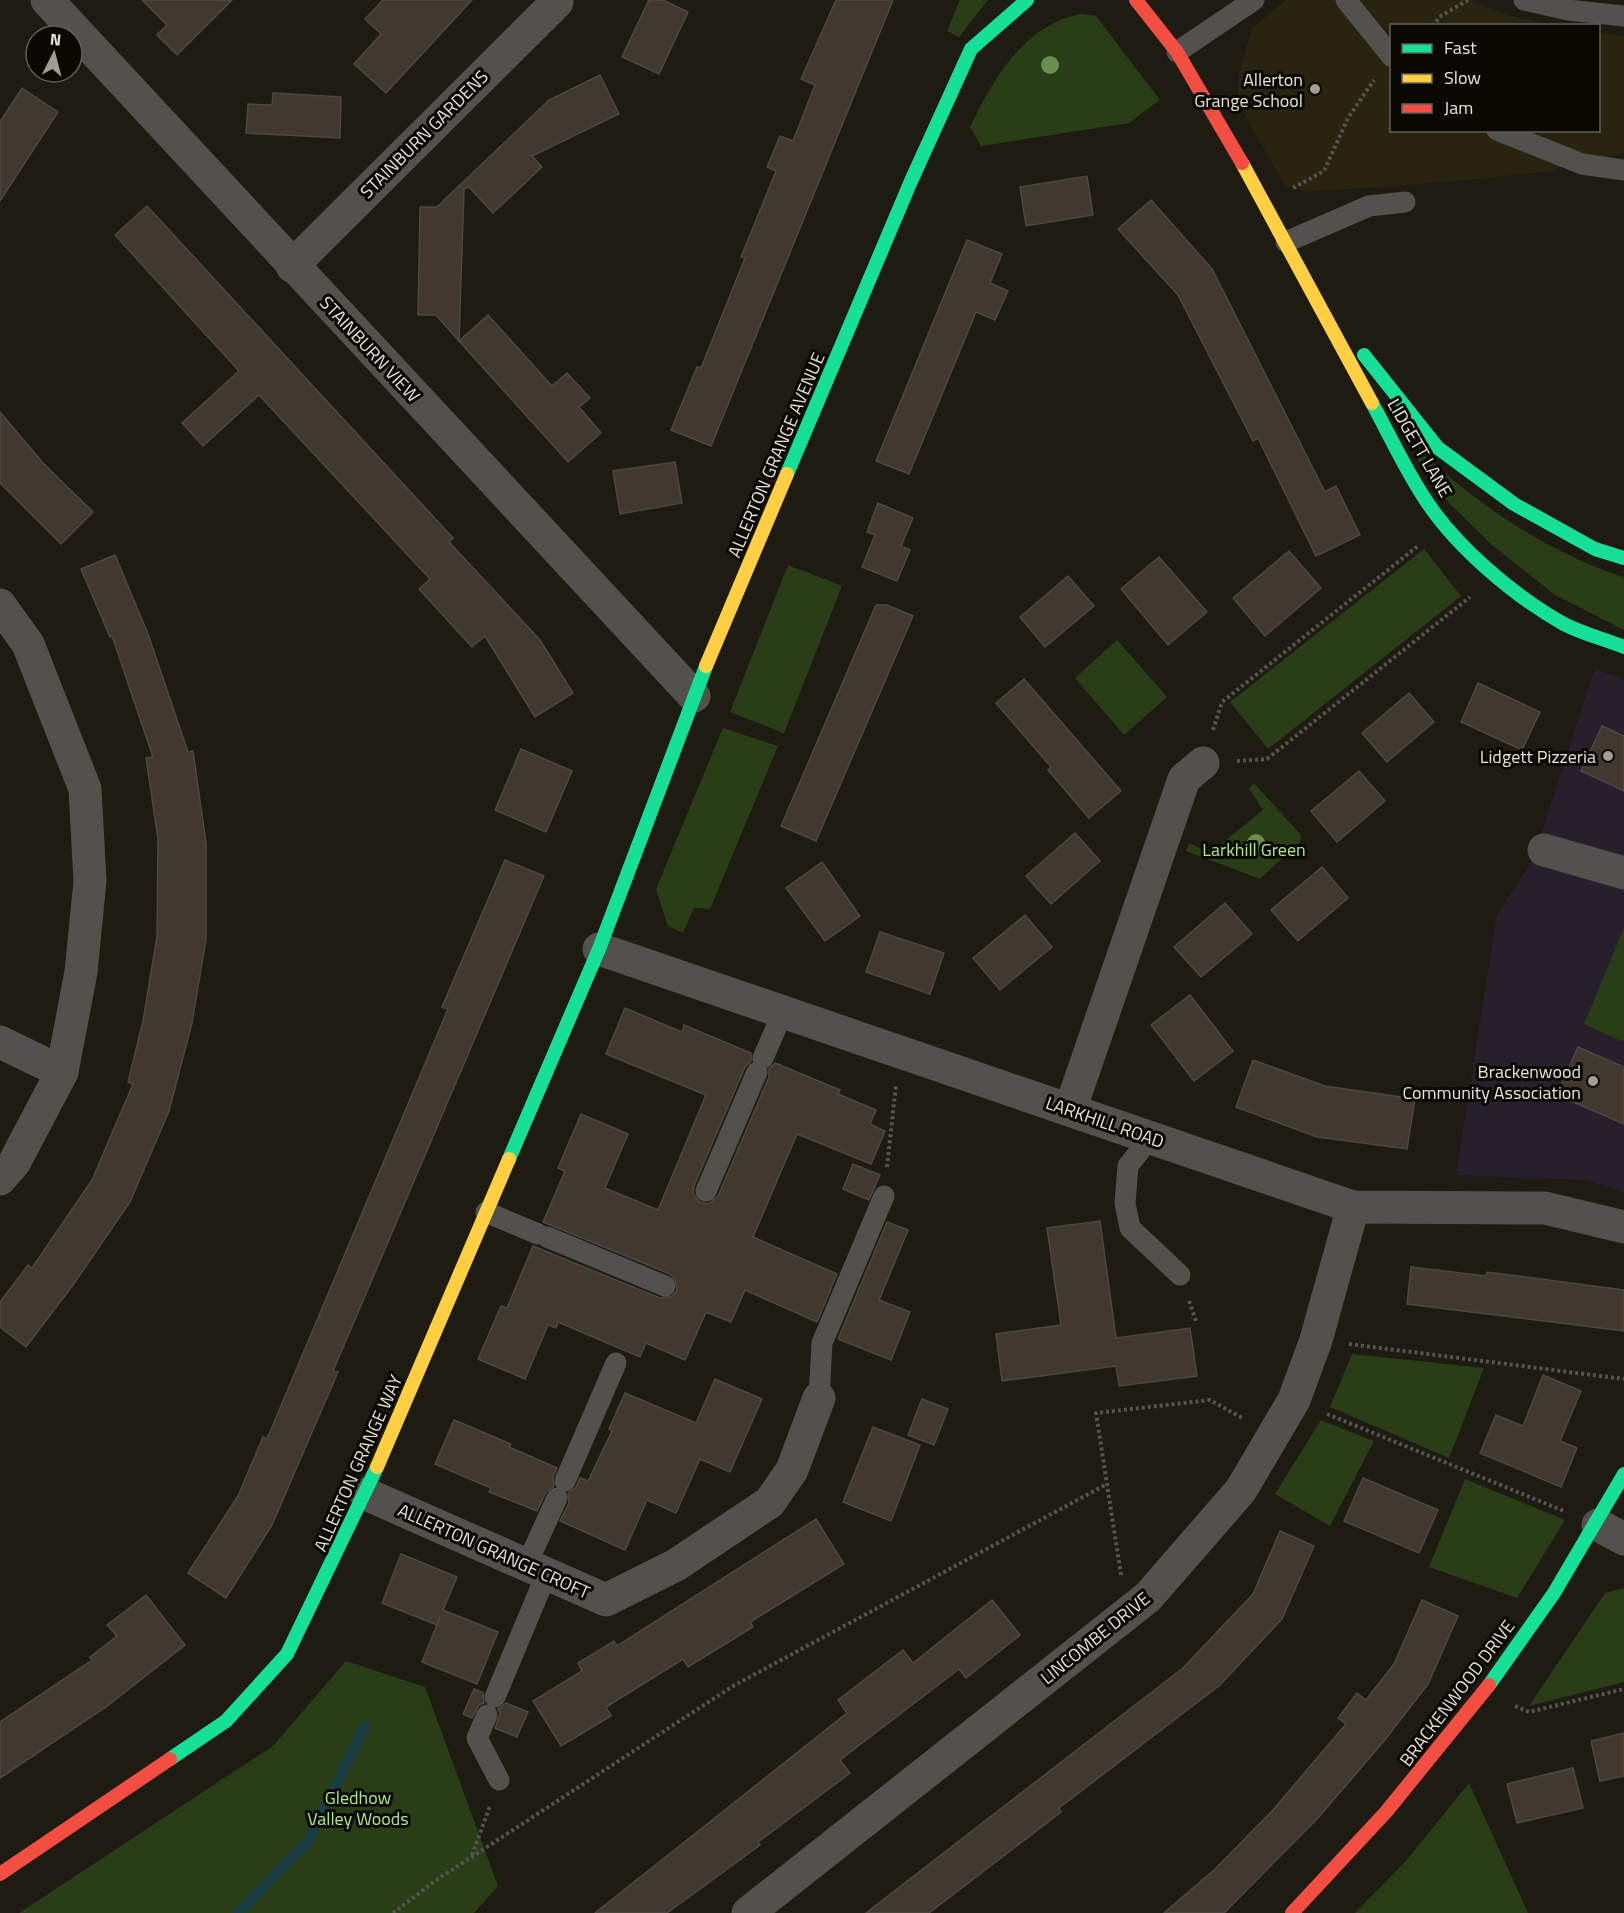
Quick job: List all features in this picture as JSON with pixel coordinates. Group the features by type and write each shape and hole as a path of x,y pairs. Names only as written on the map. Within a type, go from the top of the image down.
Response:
{"street":[{"name":"STAINBURN VIEW","path":"47,0 694,696"},
{"name":"ALLERTON GRANGE AVENUE","path":"599,949 694,696 910,181 970,49 1027,0"},
{"name":"LIDGETT LANE","path":"1136,0 1177,52 1265,204 1425,500 1445,525 1495,577 1565,624 1624,647"},
{"name":"STAINBURN GARDENS","path":"292,266 556,2"},
{"name":"LIDGETT LANE","path":"1312,290 1438,448 1514,504 1595,549 1624,558"},
{"path":"0,605 28,644 85,789 90,881 81,972 62,1072 14,1163 0,1179"},
{"path":"1070,1110 1184,779 1203,763"},
{"path":"1544,850 1624,873"},
{"name":"LARKHILL ROAD","path":"599,949 1353,1207 1545,1208 1624,1227"},
{"name":"ALLERTON GRANGE WAY","path":"0,1874 226,1721 287,1654 366,1494 599,949"},
{"path":"0,1042 62,1072"},
{"name":"LINCOMBE DRIVE","path":"748,1913 1148,1598 1241,1491 1294,1400 1316,1340 1353,1207"},
{"name":"ALLERTON GRANGE CROFT","path":"366,1494 606,1600 676,1565 770,1502 792,1470 819,1398"},
{"name":"BRACKENWOOD DRIVE","path":"1292,1913 1358,1845 1434,1758 1611,1532 1624,1474"}],"lane":[{"path":"1177,52 1254,0"},
{"path":"1346,0 1390,55"},
{"path":"1524,0 1568,10 1624,16"},
{"path":"1502,132 1582,164 1624,170"},
{"path":"1286,242 1369,206 1405,202"},
{"path":"706,1191 783,1012"},
{"path":"1150,1138 1128,1166 1125,1203 1130,1228 1180,1275"},
{"path":"819,1398 822,1343 884,1196"},
{"path":"486,1212 665,1286"},
{"path":"499,1779 477,1738 491,1706 561,1490 616,1363"}],"path":[{"path":"1434,24 1441,16 1468,0"},
{"path":"1265,204 1324,171 1348,118 1372,82 1378,77"},
{"path":"1445,525 1222,702 1203,763 1267,759 1495,577"},
{"path":"884,1196 899,1052"},
{"path":"1316,1340 1624,1379"},
{"path":"1126,1614 1096,1413 1209,1400 1274,1434"},
{"path":"1294,1400 1611,1532"},
{"path":"393,1913 472,1857 733,1686 1107,1484"},
{"path":"1484,1692 1529,1712 1624,1689"},
{"path":"472,1857 499,1779"}],"shaded area":[{"name":"Allerton Grange School","path":"1286,0 1470,0 1501,13 1550,24 1390,24 1390,132 1600,132 1600,33 1624,36 1624,153 1551,171 1448,182 1307,192 1284,185 1238,102 1239,76 1251,29"},
{"path":"1595,669 1624,679 1624,1191 1583,1180 1456,1175 1497,914 1532,861"}],"green space":[{"path":"960,0 988,0 959,37 947,31"},
{"path":"1082,14 1096,16 1160,100 1129,123 981,146 970,127 989,90 1013,56 1043,29 1061,20"},
{"path":"1425,456 1470,493 1518,527 1569,555 1624,577 1624,630 1555,595 1492,545 1448,502 1417,459"},
{"path":"1424,549 1461,596 1268,749 1230,702"},
{"path":"788,565 842,586 784,733 730,712"},
{"path":"1117,640 1167,697 1124,735 1075,678"},
{"path":"723,728 778,746 710,909 694,908 683,933 668,926 656,889"},
{"name":"Larkhill Green","path":"1254,783 1301,835 1300,842 1260,879 1186,851 1189,843 1210,853 1263,810 1249,788"},
{"path":"1624,928 1624,1040 1621,1041 1584,1024"},
{"path":"1352,1354 1484,1368 1449,1458 1330,1407"},
{"path":"1321,1420 1374,1441 1330,1526 1275,1494"},
{"path":"1465,1479 1565,1520 1517,1598 1429,1567"},
{"path":"1624,1588 1624,1682 1529,1706 1605,1593"},
{"name":"Gledhow Valley Woods","path":"346,1661 425,1687 498,1886 474,1913 19,1913 273,1746"},
{"path":"1469,1783 1528,1913 1355,1913 1405,1862"}],"building":[{"path":"142,0 232,0 177,55 157,35 167,25"},
{"path":"383,0 472,0 386,93 354,64 381,34 365,19"},
{"path":"649,0 663,0 688,12 659,74 622,57"},
{"path":"836,0 893,0 711,446 671,430 697,367 701,368 745,258 741,257 776,171 767,167 780,136 793,141 815,85 801,79"},
{"path":"600,75 619,114 532,156 542,167 493,213 469,187 464,189 459,341 436,315 418,315 420,207 437,207 549,100"},
{"path":"22,88 58,112 0,201 0,122"},
{"path":"273,93 341,97 340,138 246,133 248,104 272,105"},
{"path":"1087,176 1093,215 1026,226 1020,187"},
{"path":"1151,200 1212,269 1325,492 1336,486 1360,535 1316,556 1258,438 1253,441 1178,295 1118,229"},
{"path":"147,206 453,538 449,542 540,640 573,693 535,717 485,636 472,647 419,589 430,579 259,395 203,446 182,423 239,371 115,235"},
{"path":"967,240 1002,254 990,283 1008,291 995,320 976,312 909,474 876,461"},
{"path":"488,315 552,386 567,373 590,398 579,407 601,433 568,462 459,341"},
{"path":"0,412 43,463 93,512 61,544 0,483"},
{"path":"675,462 682,503 620,514 613,471"},
{"path":"878,503 913,518 901,546 910,550 897,581 862,567 875,535 867,532"},
{"path":"1289,551 1321,588 1265,636 1233,598"},
{"path":"115,555 148,634 188,752 193,751 206,843 206,939 192,1023 169,1111 130,1202 73,1285 26,1347 0,1327 0,1302 28,1265 32,1268 92,1180 133,1084 128,1082 143,1021 157,936 158,839 146,758 153,757 112,636 110,637 81,569"},
{"path":"1159,557 1207,612 1168,645 1121,589"},
{"path":"1068,576 1094,606 1045,647 1020,617"},
{"path":"876,605 887,605 913,616 816,841 781,826"},
{"path":"1024,679 1121,791 1089,818 1048,770 1051,767 996,703"},
{"path":"1478,683 1540,712 1522,750 1461,722"},
{"path":"1409,693 1434,722 1387,762 1362,733"},
{"path":"1602,726 1624,736 1624,791 1581,771"},
{"path":"521,749 572,771 546,832 495,810"},
{"path":"1359,771 1385,801 1337,842 1311,811"},
{"path":"1075,833 1100,861 1051,904 1026,876"},
{"path":"505,860 544,876 333,1371 338,1372 272,1525 226,1598 188,1573 238,1496 263,1437 267,1439 448,1009 442,1007"},
{"path":"822,862 860,916 825,941 786,888"},
{"path":"1322,867 1348,898 1298,941 1271,910"},
{"path":"1225,903 1252,934 1201,977 1174,947"},
{"path":"1025,915 1052,947 1000,990 973,958"},
{"path":"880,932 944,953 930,994 866,972"},
{"path":"1190,995 1233,1051 1194,1081 1151,1025"},
{"path":"625,1008 682,1032 684,1025 751,1053 751,1061 745,1067 694,1186 693,1193 700,1202 708,1204 718,1196 769,1077 769,1069 775,1063 840,1090 838,1094 876,1110 870,1124 885,1131 871,1164 797,1134 753,1237 837,1274 817,1322 745,1290 731,1322 706,1312 685,1360 646,1343 640,1357 558,1322 556,1328 548,1325 525,1379 478,1359 501,1306 507,1308 533,1246 660,1298 672,1296 677,1290 675,1279 670,1274 543,1222 565,1171 558,1168 581,1114 628,1134 605,1188 658,1210 706,1095 606,1054"},
{"name":"Brackenwood Community Association","path":"1578,1047 1624,1067 1624,1124 1557,1095"},
{"path":"1253,1060 1325,1086 1415,1099 1407,1149 1317,1137 1236,1107"},
{"path":"853,1164 880,1175 869,1200 843,1189"},
{"path":"1100,1221 1116,1338 1190,1328 1197,1376 1119,1386 1116,1366 1002,1381 996,1334 1061,1325 1047,1228"},
{"path":"887,1222 908,1230 879,1300 910,1312 891,1360 838,1339"},
{"path":"1411,1267 1486,1276 1487,1272 1624,1290 1624,1331 1407,1304"},
{"path":"1543,1375 1581,1391 1560,1441 1577,1448 1561,1487 1480,1453 1496,1415 1523,1426"},
{"path":"715,1379 762,1399 730,1472 700,1459 676,1513 647,1500 625,1550 560,1521 569,1503 568,1493 576,1487 580,1478 588,1481 612,1431 609,1429 625,1393 696,1423"},
{"path":"922,1399 948,1409 934,1445 908,1435"},
{"path":"454,1420 511,1444 509,1447 557,1468 553,1477 554,1486 546,1492 537,1511 489,1492 491,1488 435,1464"},
{"path":"873,1427 920,1445 891,1521 843,1502"},
{"path":"1363,1478 1438,1510 1419,1553 1344,1521"},
{"path":"816,1519 844,1564 750,1622 753,1627 688,1667 683,1659 606,1707 611,1716 561,1746 533,1701 582,1671 578,1663 614,1641 617,1646"},
{"path":"1280,1531 1314,1546 1282,1619 1220,1685 1059,1808 1061,1812 929,1913 866,1913 1183,1668 1253,1594"},
{"path":"401,1554 457,1577 443,1610 498,1632 477,1684 422,1662 437,1625 382,1603"},
{"path":"146,1595 185,1645 106,1707 0,1778 0,1722 92,1660 90,1657 117,1636 107,1625"},
{"path":"992,1600 1020,1635 966,1678 959,1669 840,1760 850,1773 758,1842 760,1845 667,1913 595,1913 847,1713 838,1700 903,1650 913,1663"},
{"path":"1422,1600 1458,1616 1428,1684 1384,1741 1318,1818 1224,1913 1164,1913 1215,1869 1272,1811 1346,1724 1338,1718 1357,1693 1366,1700 1394,1664"},
{"path":"474,1689 483,1693 484,1703 479,1705 472,1718 463,1714"},
{"path":"506,1703 528,1712 517,1737 495,1728 500,1714 498,1709"},
{"path":"1624,1733 1624,1776 1600,1781 1591,1741"},
{"path":"1573,1768 1583,1808 1517,1823 1507,1784"}],"waterway":[{"path":"238,1913 308,1841 365,1726"}],"traffic: fast":[{"path":"787,474 911,181 971,49 1027,0"},
{"path":"1364,355 1438,448 1514,504 1595,549 1624,558"},
{"path":"1372,403 1425,499 1452,535 1469,552 1506,585 1545,613 1571,628 1624,647"},
{"path":"509,1159 599,949 706,666"},
{"path":"170,1759 226,1721 287,1654 377,1467"},
{"path":"1489,1685 1554,1593 1624,1474"}],"traffic: slow":[{"path":"1242,163 1372,403"},
{"path":"706,666 787,474"},
{"path":"377,1467 509,1159"}],"traffic: jam":[{"path":"1136,0 1177,52 1242,163"},
{"path":"1292,1913 1386,1812 1489,1685"},
{"path":"0,1874 170,1759"}],"place":[{"name":"Allerton Grange School","path":"1315,89"},
{"name":"Lidgett Pizzeria","path":"1608,756"},
{"name":"Brackenwood Community Association","path":"1593,1081"}]}
